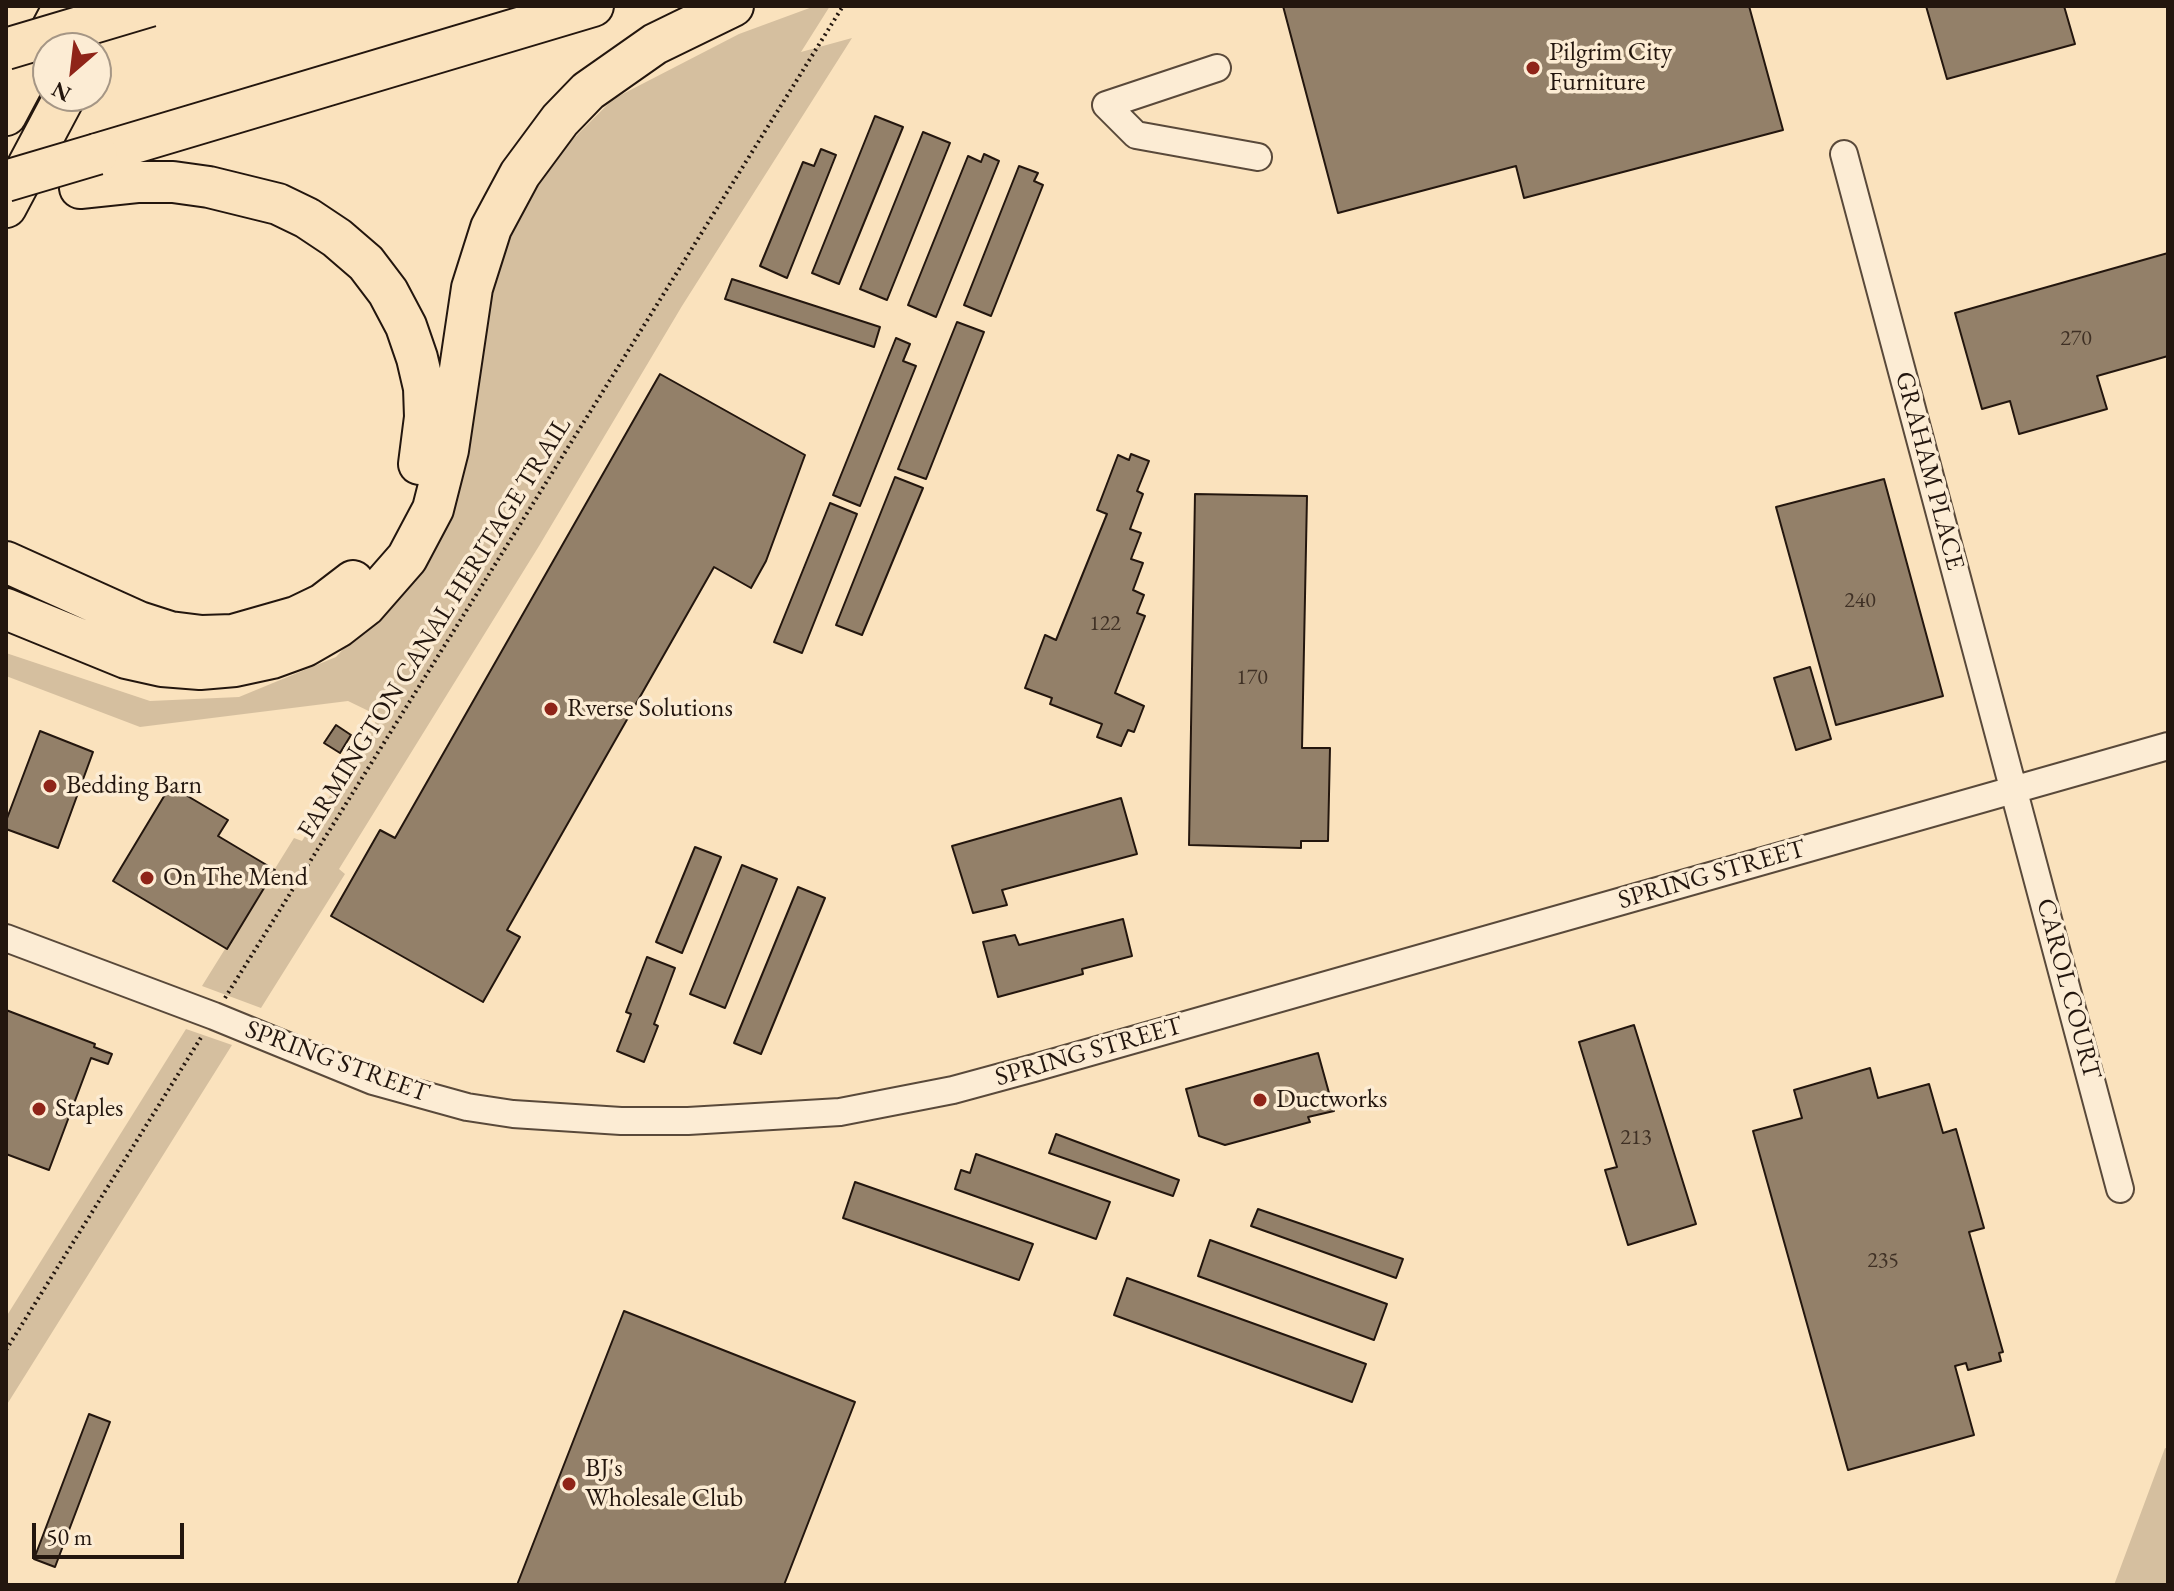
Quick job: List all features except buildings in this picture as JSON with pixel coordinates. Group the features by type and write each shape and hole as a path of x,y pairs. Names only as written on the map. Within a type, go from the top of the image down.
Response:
{"highway":[{"path":"6,115 64,6"},
{"path":"98,32 112,6"},
{"path":"6,29 128,6"},
{"path":"6,49 150,6"},
{"path":"6,198 593,6"},
{"path":"6,609 126,658 162,666 200,669 272,658 305,646 338,627 365,606 407,558 433,509 448,450 472,288 491,228 520,174 552,129 588,91 655,44 733,6"},
{"path":"6,207 56,112"},
{"path":"6,181 88,171 137,182 173,182 222,189 278,204 307,218 366,263 388,292 414,347 424,388 425,417 417,474 409,499 386,544 348,587 296,617 233,635 202,636 170,632 139,622 6,562"}],"street":[{"path":"1217,68 1106,105 1136,135 1258,157"},
{"name":"GRAHAM PLACE","path":"1844,154 2015,788"},
{"name":"SPRING STREET","path":"6,938 214,1016 373,1081 467,1107 513,1114 621,1121 702,1121 840,1112 953,1090 1034,1068 2168,746"},
{"name":"CAROL COURT","path":"2015,788 2120,1189"}],"path":[{"name":"FARMINGTON CANAL HERITAGE TRAIL","path":"6,1350 843,6"}],"shaded area":[{"path":"815,6 830,6 801,52 852,38 682,306 539,546 339,869 345,874 261,1008 202,986 294,838 302,841 379,716 348,701 140,727 6,676 6,653 150,701 239,697 336,657 397,591 487,303 512,233 542,170 613,99 739,34"},
{"path":"186,1029 232,1045 6,1406 6,1317"},
{"path":"2165,1448 2168,1449 2168,1585 2114,1585"}],"place":[{"name":"Pilgrim City Furniture","path":"1533,68"},
{"name":"Rverse Solutions","path":"551,709"},
{"name":"Bedding Barn","path":"50,786"},
{"name":"On The Mend","path":"147,878"},
{"name":"Ductworks","path":"1260,1100"},
{"name":"Staples","path":"39,1109"},
{"name":"BJ's Wholesale Club","path":"569,1484"}]}
